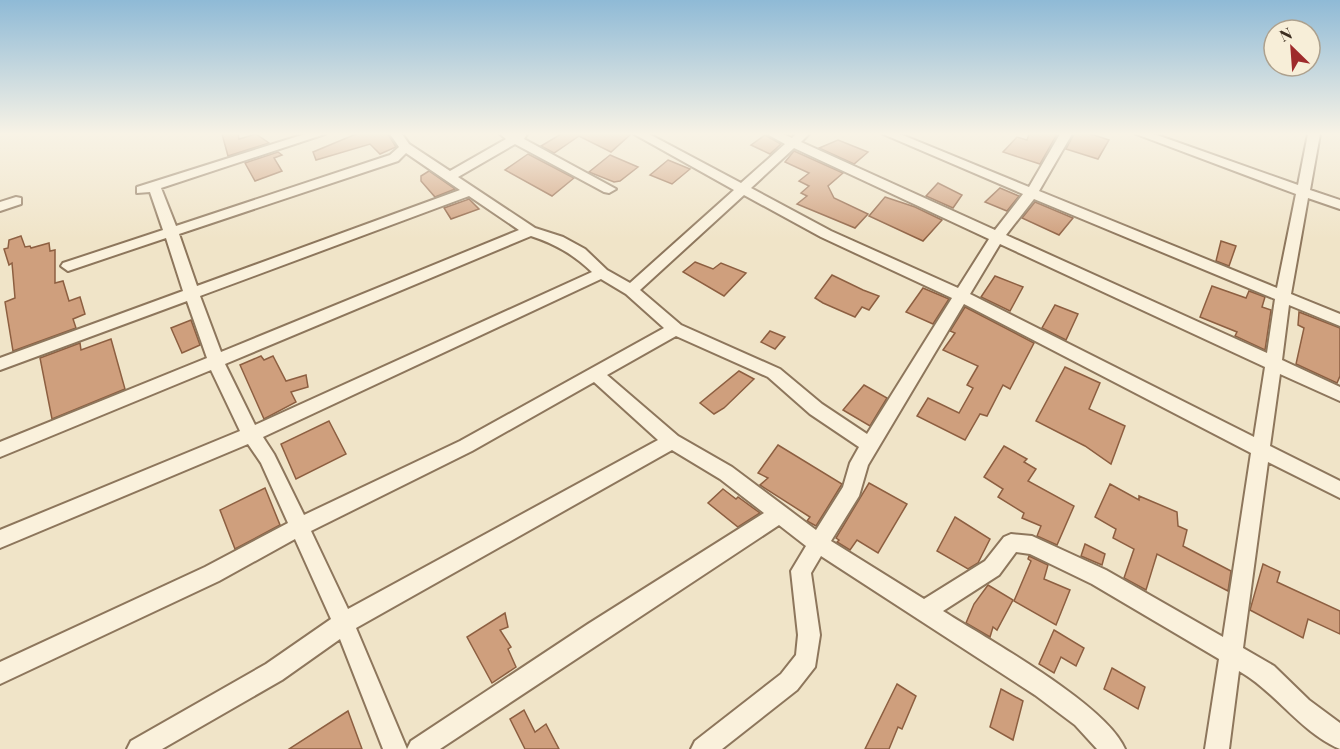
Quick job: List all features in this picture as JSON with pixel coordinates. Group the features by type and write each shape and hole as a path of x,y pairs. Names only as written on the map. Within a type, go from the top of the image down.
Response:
{"street":[{"path":"208,169 148,188 172,230 191,294 250,435 268,459 344,623 394,749"},
{"path":"68,266 360,169"},
{"path":"438,169 530,231 558,240 580,252 602,273 631,290 675,329 774,373 816,409 871,446"},
{"path":"449,177 462,169"},
{"path":"573,169 609,189"},
{"path":"704,169 826,234 961,296 1340,490"},
{"path":"631,290 765,169"},
{"path":"858,169 996,238 1340,394"},
{"path":"977,169 1340,320"},
{"path":"703,749 789,682 807,659 808,635 801,571 852,490 859,463 996,238 1033,191 1046,169"},
{"path":"1237,169 1340,205"},
{"path":"1217,749 1283,297 1309,169"},
{"path":"0,364 469,191"},
{"path":"0,207 16,201"},
{"path":"0,450 218,362 530,231"},
{"path":"0,539 250,435 602,273"},
{"path":"0,673 212,574 299,527 466,446 675,329"},
{"path":"596,375 672,441 726,473 819,544 1071,707 1113,749"},
{"path":"139,749 274,672 344,623 672,441"},
{"path":"419,749 596,631 780,514"},
{"path":"924,612 992,568 1011,543 1032,545 1099,577 1266,674 1301,708 1340,737"}],"building":[{"path":"248,169 281,169 282,171 255,181"},
{"path":"557,169 574,178 552,196 505,170"},
{"path":"593,169 635,169 620,181 614,182 589,172"},
{"path":"657,169 690,169 672,184 650,175"},
{"path":"800,169 834,169 843,173 828,186 834,198 868,214 855,228 797,204 807,196 801,193 809,186 799,181 809,173"},
{"path":"429,171 455,189 435,197 421,181 421,176"},
{"path":"938,183 962,195 953,208 926,196"},
{"path":"1000,188 1019,196 1007,211 985,202"},
{"path":"885,197 915,207 942,220 923,241 869,216"},
{"path":"469,199 479,209 451,219 444,208"},
{"path":"1035,202 1073,218 1059,235 1022,218"},
{"path":"21,236 25,247 30,246 31,248 49,243 50,251 55,250 55,283 63,281 69,301 80,297 85,314 73,319 76,328 13,351 5,302 15,298 12,263 9,265 4,249 8,248 9,240"},
{"path":"1221,241 1236,246 1229,266 1216,261"},
{"path":"695,262 713,269 721,263 746,273 724,296 683,272"},
{"path":"832,275 879,296 869,310 862,307 855,317 823,303 815,298"},
{"path":"995,276 1023,287 1010,311 981,297"},
{"path":"1212,286 1246,298 1249,291 1265,297 1262,307 1271,310 1265,350 1235,336 1237,332 1200,317"},
{"path":"923,288 949,299 933,324 906,312"},
{"path":"1055,305 1078,314 1066,340 1042,328"},
{"path":"965,307 1034,343 1010,389 1003,385 987,416 980,414 965,440 917,416 928,398 959,413 973,388 967,385 978,366 943,350 955,333 950,331"},
{"path":"1299,312 1340,328 1340,376 1337,383 1296,364 1304,328 1298,325"},
{"path":"191,320 200,345 182,353 171,328"},
{"path":"770,331 785,337 775,349 761,342"},
{"path":"111,339 125,389 52,419 40,358 80,343 81,350"},
{"path":"261,356 264,360 273,356 286,381 306,375 308,387 291,392 296,402 264,419 240,365"},
{"path":"1065,367 1100,383 1089,409 1125,426 1111,464 1085,446 1036,421"},
{"path":"739,371 754,379 724,408 714,414 700,403"},
{"path":"864,385 887,398 870,426 843,410"},
{"path":"329,421 346,454 296,479 281,444"},
{"path":"778,445 842,484 816,526 807,521 810,517 760,485 768,478 758,473"},
{"path":"1004,446 1027,459 1024,462 1036,469 1028,481 1074,506 1057,545 1037,536 1041,526 1022,518 1024,513 998,497 1003,489 984,477"},
{"path":"869,483 907,504 878,553 857,540 850,550 837,542 839,540 836,538"},
{"path":"1110,484 1139,500 1139,496 1177,512 1178,526 1187,530 1183,546 1231,571 1228,591 1157,554 1146,590 1124,578 1134,549 1113,538 1116,529 1095,517"},
{"path":"265,488 280,525 235,549 220,510"},
{"path":"723,489 760,513 738,527 708,503"},
{"path":"955,517 990,539 978,563 968,569 937,551"},
{"path":"1085,544 1105,554 1102,565 1081,556"},
{"path":"1029,556 1048,565 1044,579 1070,590 1056,625 1014,601 1031,561 1028,559"},
{"path":"1263,564 1280,572 1277,582 1340,611 1340,634 1308,619 1303,638 1250,610"},
{"path":"988,585 1013,600 997,630 993,627 990,637 966,623 974,604"},
{"path":"505,613 508,627 500,630 511,647 508,649 516,667 492,683 467,637"},
{"path":"1054,630 1084,648 1076,666 1061,657 1054,673 1039,664"},
{"path":"1112,668 1145,687 1138,709 1104,689"},
{"path":"897,684 916,696 902,729 898,727 889,749 865,749"},
{"path":"1001,689 1023,701 1013,740 990,727"},
{"path":"524,710 535,732 546,724 559,749 525,749 510,719"},
{"path":"348,711 362,749 289,749"}]}
